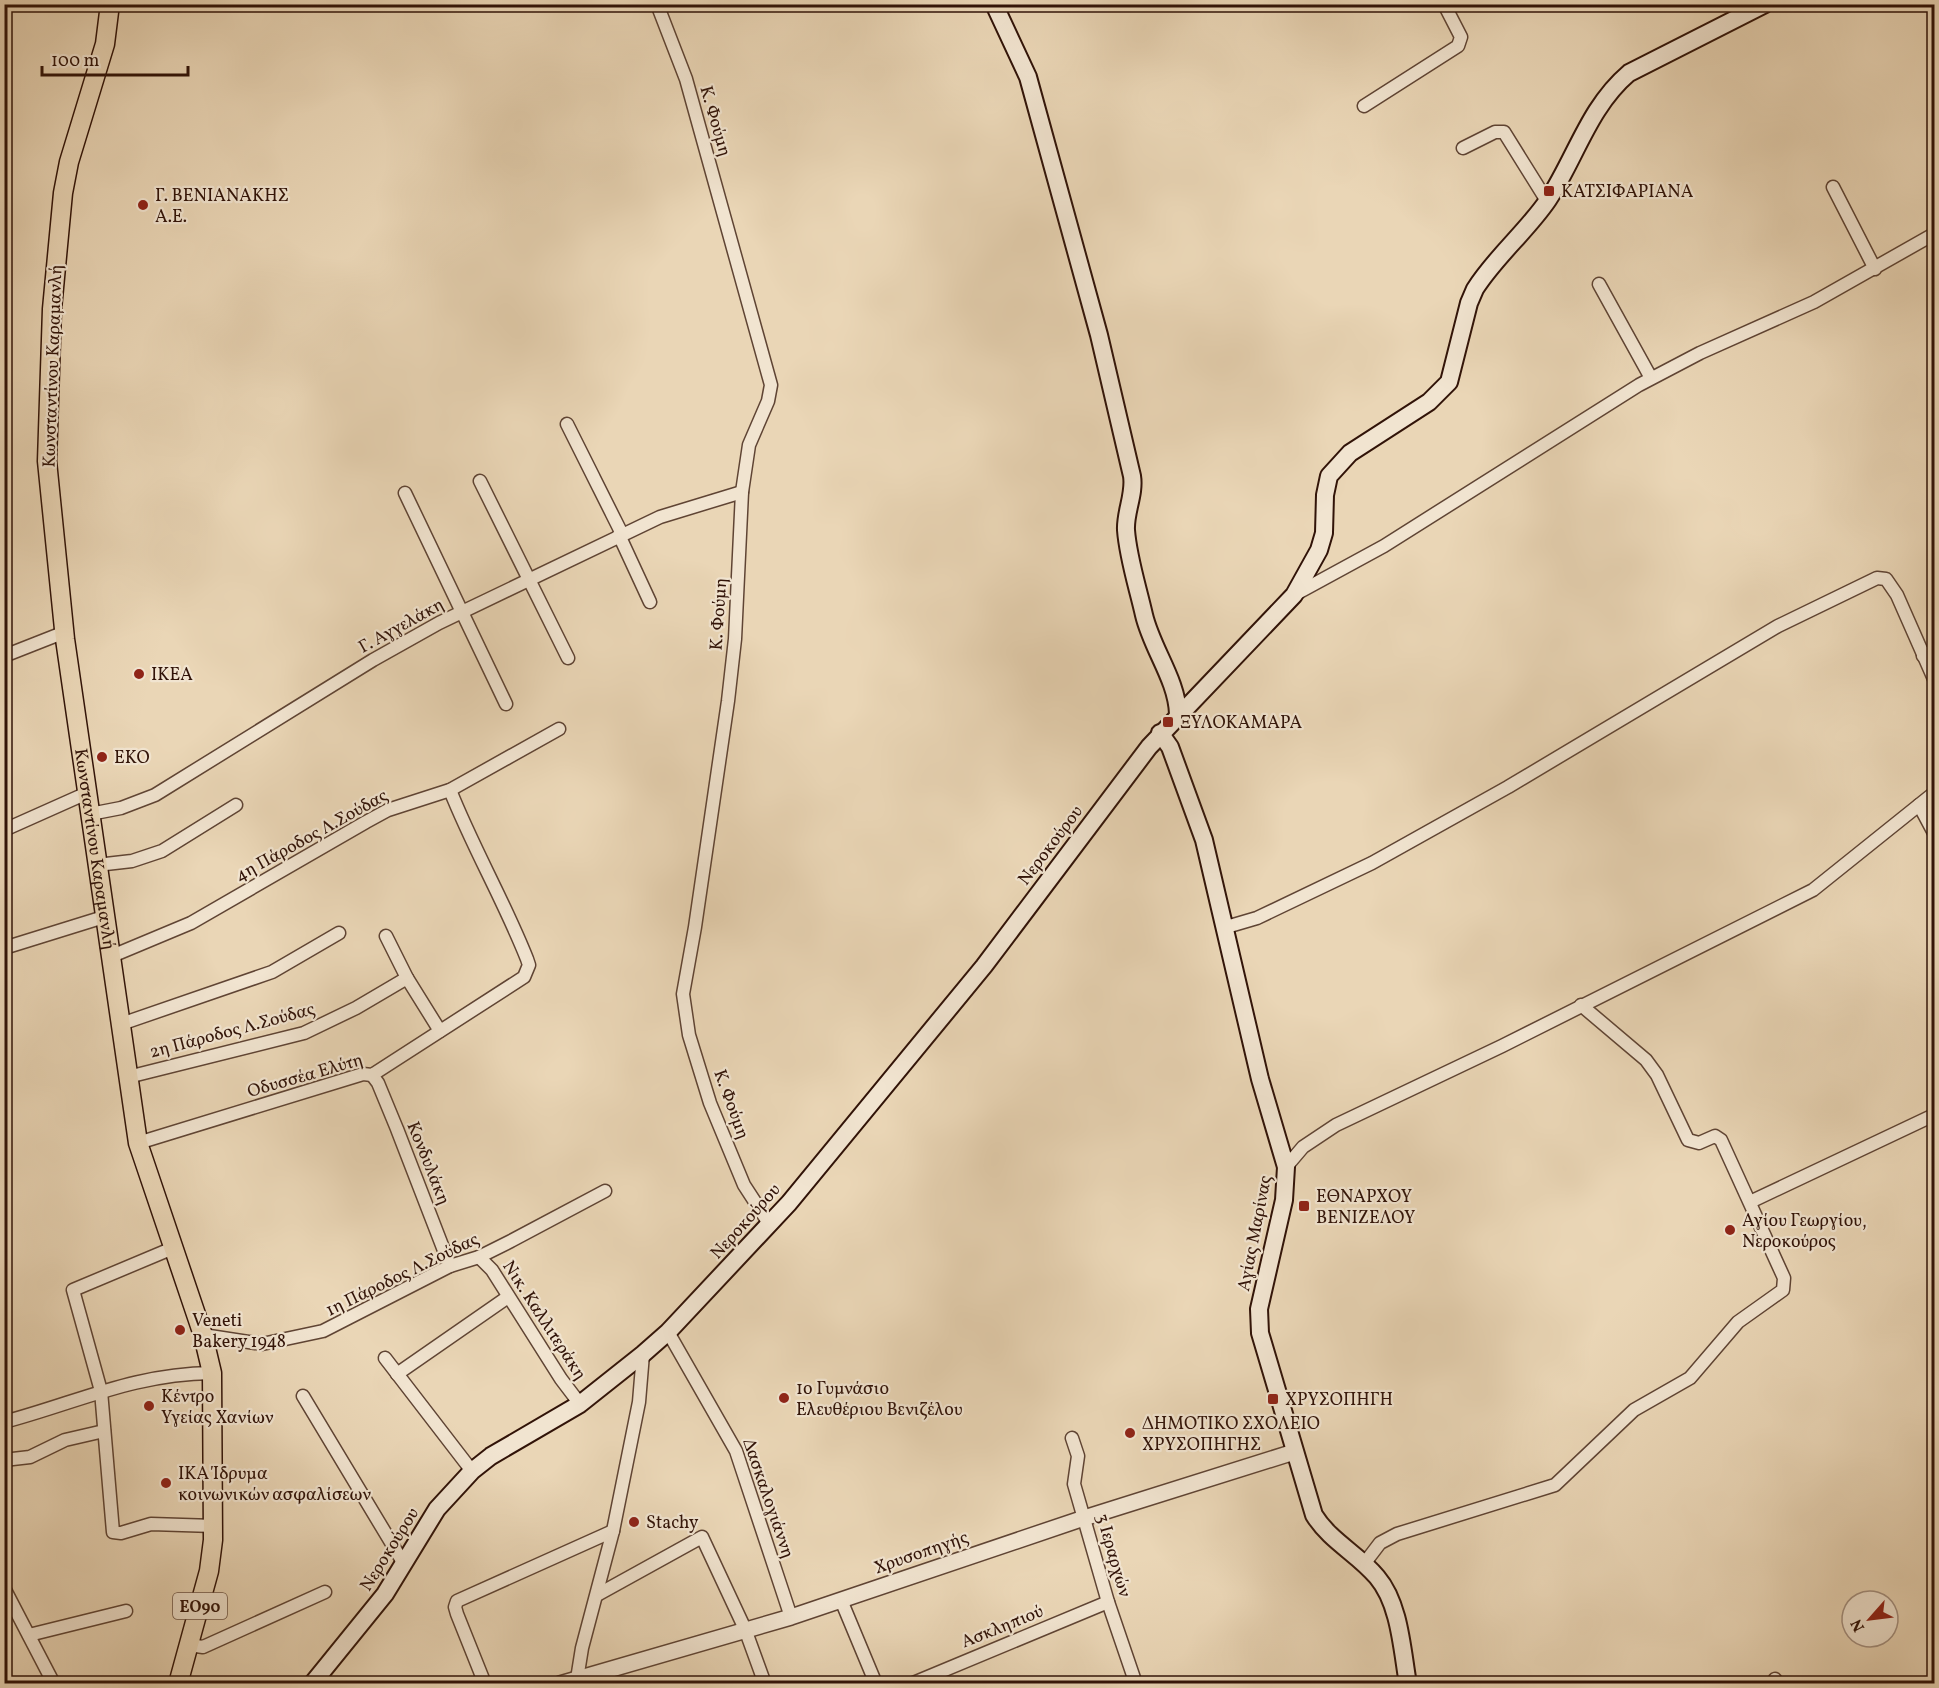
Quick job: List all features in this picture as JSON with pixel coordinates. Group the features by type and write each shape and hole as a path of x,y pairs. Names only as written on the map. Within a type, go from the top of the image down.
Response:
{"main road":[{"name":"Κωνσταντίνου Καραμανλή","path":"110,4 105,44 69,162 56,255 47,461 65,632 138,1143 204,1335 212,1372 214,1526 209,1571 178,1683"},
{"path":"994,4 1028,77 1101,346 1133,485 1126,532 1145,619 1154,647 1177,698 1178,714"},
{"name":"Νεροκούρου","path":"312,1683 386,1594 437,1509 472,1471 491,1456 580,1404 643,1354 668,1332 770,1225 984,966 1160,733 1294,595 1319,550 1324,533 1325,495 1329,476 1350,453 1429,402 1449,382 1469,303 1475,289 1547,201 1599,104 1613,87 1629,73 1738,11 1765,4"},
{"name":"Αγίας Μαρίνας","path":"1160,733 1170,747 1204,840 1260,1079 1286,1167 1284,1200 1259,1309 1260,1333 1310,1506 1319,1524 1377,1577 1390,1600 1408,1683"}],"street":[{"name":"Κ. Φούμη","path":"657,4 686,79 771,385 768,401 749,445 742,492 735,639 728,701 683,994 689,1035 710,1103 744,1185 770,1225"},
{"path":"1364,106 1458,46 1461,37 1444,4"},
{"path":"1463,148 1495,132 1504,132 1547,201"},
{"path":"1833,187 1875,269"},
{"path":"1294,595 1384,546 1651,378 1700,352 1814,302 1935,234"},
{"path":"1599,284 1651,378"},
{"path":"567,424 650,602"},
{"path":"480,481 526,579 568,658"},
{"name":"Γ. Αγγελάκη","path":"90,814 121,808 154,795 373,660 526,579 660,517 742,492"},
{"path":"405,493 506,704"},
{"path":"1223,928 1257,918 1372,863 1508,787 1778,626 1877,578 1886,579 1898,595 1929,653 1935,679"},
{"path":"4,656 65,632"},
{"name":"4η Πάροδος Λ.Σούδας","path":"112,956 191,923 388,810 450,790 559,729"},
{"name":"Οδυσσέα Ελύτη","path":"138,1143 363,1074 372,1076 519,982 527,973 527,959 509,912 461,818 450,790"},
{"path":"4,830 87,793"},
{"path":"1286,1167 1303,1146 1328,1130 1813,890 1935,793"},
{"path":"98,865 143,858 162,851 236,805"},
{"path":"1919,805 1935,833"},
{"path":"4,948 107,916"},
{"path":"120,1024 272,972 339,933"},
{"path":"386,936 406,978 440,1031"},
{"name":"2η Πάροδος Λ.Σούδας","path":"128,1077 304,1033 337,1018 406,978"},
{"path":"1364,1564 1380,1543 1397,1534 1555,1485 1625,1417 1690,1378 1738,1322 1784,1290 1784,1278 1721,1140 1715,1136 1700,1143 1688,1140 1657,1075 1646,1060 1581,1005"},
{"name":"Κονδυλάκη","path":"372,1076 385,1101 450,1266"},
{"path":"1750,1202 1935,1115"},
{"name":"1η Πάροδος Λ.Σούδας","path":"204,1335 262,1344 323,1331 450,1266 479,1257 605,1191"},
{"path":"173,1248 73,1290 101,1391 113,1532 121,1533 148,1524 214,1526"},
{"name":"Νικ. Καλλιτεράκη","path":"479,1257 492,1270 580,1404"},
{"path":"397,1374 508,1297"},
{"name":"Δασκαλογιάννη","path":"668,1332 736,1451 791,1617"},
{"path":"577,1679 582,1648 613,1531 639,1402 643,1354"},
{"path":"385,1358 472,1471"},
{"path":"4,1422 148,1378 212,1372"},
{"path":"303,1396 404,1564"},
{"path":"4,1460 30,1456 65,1440 105,1431"},
{"name":"3 Ιεραρχών","path":"1072,1438 1078,1456 1074,1484 1108,1602 1136,1682"},
{"name":"Χρυσοπηγής","path":"560,1683 791,1617 1084,1518 1294,1452"},
{"path":"485,1683 457,1614 455,1607 457,1601 613,1531"},
{"path":"597,1595 702,1537 745,1629 765,1683"},
{"path":"4,1588 54,1683"},
{"path":"189,1646 202,1647 325,1592"},
{"path":"841,1600 876,1683"},
{"name":"Ασκληπιού","path":"911,1683 1108,1602"},
{"path":"29,1635 126,1611"}],"place":[{"name":"ΚΑΤΣΙΦΑΡΙΑΝΑ","path":"1549,191"},
{"name":"Γ. ΒΕΝΙΑΝΑΚΗΣ A.E.","path":"143,205"},
{"name":"IKEA","path":"139,674"},
{"name":"ΞΥΛΟΚΑΜΑΡΑ","path":"1168,722"},
{"name":"EKO","path":"102,757"},
{"name":"ΕΘΝΑΡΧΟΥ ΒΕΝΙΖΕΛΟΥ","path":"1304,1206"},
{"name":"Αγίου Γεωργίου, Νεροκούρος","path":"1730,1230"},
{"name":"Veneti Bakery 1948","path":"180,1330"},
{"name":"1ο Γυμνάσιο Ελευθέριου Βενιζέλου","path":"784,1398"},
{"name":"ΧΡΥΣΟΠΗΓΗ","path":"1273,1399"},
{"name":"Κέντρο Υγείας Χανίων","path":"149,1406"},
{"name":"ΔΗΜΟΤΙΚΟ ΣΧΟΛΕΙΟ ΧΡΥΣΟΠΗΓΗΣ","path":"1130,1433"},
{"name":"ΙΚΑ Ίδρυμα κοινωνικών ασφαλίσεων","path":"166,1483"},
{"name":"Stachy","path":"634,1522"}]}
